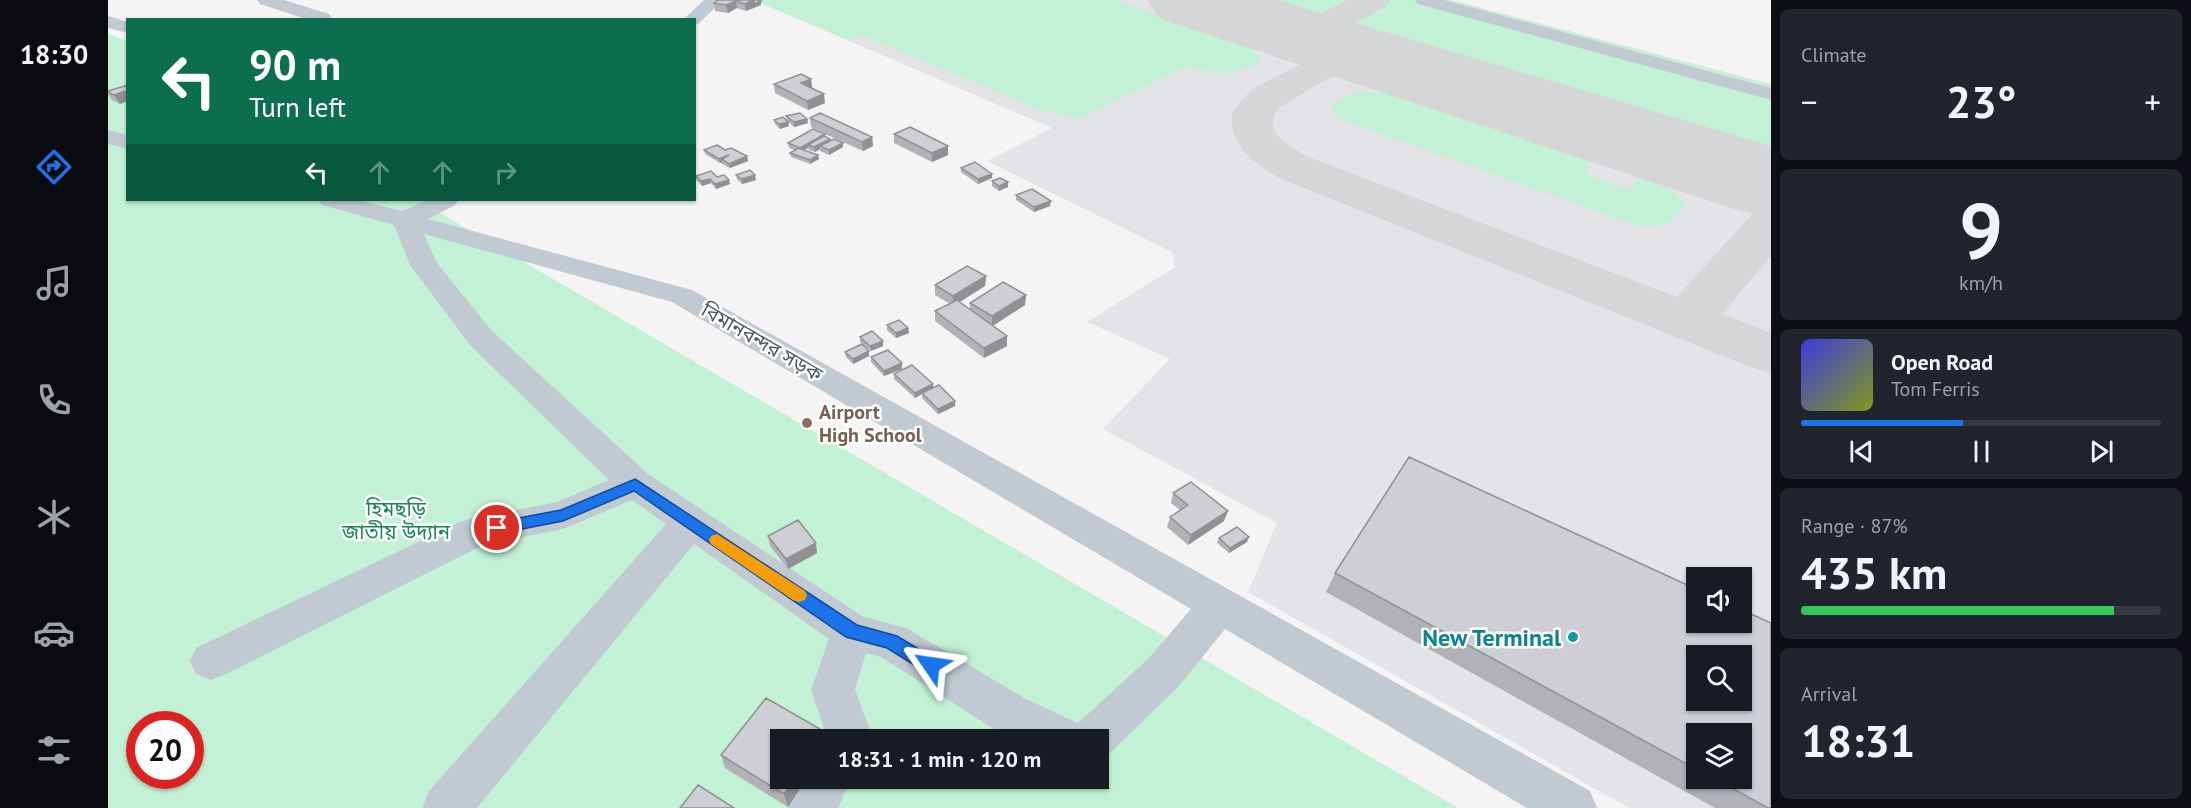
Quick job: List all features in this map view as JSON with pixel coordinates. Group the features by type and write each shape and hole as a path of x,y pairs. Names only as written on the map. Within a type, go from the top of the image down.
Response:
{"street":[{"path":"266,0 323,18"},
{"path":"694,18 714,0"},
{"path":"1425,0 1771,94"},
{"path":"108,22 126,27"},
{"path":"108,137 126,142"},
{"name":"বিমানবন্দর সড়ক","path":"335,201 682,296 1573,808"},
{"path":"444,201 405,220 424,265 481,338 635,484 852,632 891,641 1010,714 1042,729"},
{"path":"211,661 475,532 563,515 635,484"},
{"path":"446,808 690,522"},
{"path":"1104,729 1164,672 1220,605"},
{"path":"847,729 833,690 852,632"},
{"path":"812,808 823,789"}],"shaded area":[{"path":"754,0 1452,0 1771,84 1771,808 1629,808 1248,592 1277,523 1103,429 1170,359 1087,322 1175,267 1172,252 987,161 1052,128"}],"green space":[{"path":"754,0 1113,0 1239,42 1259,55 1260,62 1241,70 1224,73 1188,65 1078,119 1046,112 861,35 848,40"},
{"path":"1265,0 1448,0 1771,85 1771,151"},
{"name":"হিমছড়ি জাতীয় উদ্যান","path":"108,34 126,41 126,201 420,201 1458,808 108,808"},
{"path":"1363,91 1401,95 1590,158 1586,175 1630,190 1642,175 1673,191 1685,207 1676,217 1666,223 1641,227 1340,119 1334,113 1332,104"}],"building":[{"path":"718,0 754,0 745,4 736,1 726,5 714,3"},
{"path":"801,74 811,79 801,83 824,94 807,101 774,84"},
{"path":"126,86 126,91 114,95 108,91"},
{"path":"800,113 807,119 794,122 786,116"},
{"path":"820,113 872,137 862,142 810,118"},
{"path":"783,117 788,122 779,124 774,120"},
{"path":"910,127 948,146 932,153 894,134"},
{"path":"813,129 825,134 800,148 788,143"},
{"path":"824,136 830,139 814,147 808,145"},
{"path":"834,139 843,143 829,150 820,146"},
{"path":"717,145 725,150 731,148 747,156 729,164 722,159 729,155 719,159 704,150"},
{"path":"798,148 818,155 810,160 790,153"},
{"path":"975,162 992,174 978,179 961,168"},
{"path":"750,170 755,175 742,179 736,175"},
{"path":"711,171 717,177 724,175 729,180 715,184 710,179 701,181 696,176"},
{"path":"1000,178 1008,182 999,186 992,181"},
{"path":"1032,189 1051,201 1034,207 1016,195"},
{"path":"967,266 986,276 953,296 935,285"},
{"path":"1003,282 1026,295 992,316 970,303"},
{"path":"957,300 1007,336 984,348 935,311"},
{"path":"899,320 908,328 896,333 887,325"},
{"path":"872,331 883,341 870,346 860,337"},
{"path":"862,344 869,351 853,359 845,352"},
{"path":"888,350 902,363 884,371 871,357"},
{"path":"912,365 933,384 915,393 894,374"},
{"path":"939,385 955,401 938,409 922,393"},
{"name":"New Terminal","path":"1409,457 1686,584 1686,633 1752,633 1752,614 1771,623 1771,808 1734,789 1752,789 1752,723 1686,723 1686,764 1335,573"},
{"path":"1191,482 1228,511 1191,535 1170,517 1188,505 1173,493"},
{"path":"798,520 816,543 786,559 768,536"},
{"path":"1237,527 1249,537 1230,548 1219,538"},
{"path":"766,698 820,729 770,729 770,785 721,755"},
{"path":"698,785 734,808 680,808"},
{"path":"776,789 787,789 784,794"}],"taxiway":[{"path":"1305,36 1373,0"},
{"path":"1314,39 1336,52 1337,57 1331,63"},
{"path":"1331,63 1355,59 1387,62"},
{"path":"1331,63 1266,98 1253,112 1254,131 1271,153 1295,168 1686,321"},
{"path":"1686,321 1771,224"},
{"path":"1686,321 1771,354"}],"runway":[{"path":"1189,0 1771,183"}],"slow traffic":[{"path":"717,540 799,595"}],"place":[{"name":"Airport High School","path":"807,423"},
{"name":"New Terminal","path":"1573,637"}],"route":[{"path":"497,528 563,515 635,484 852,632 891,641 931,665"}]}
